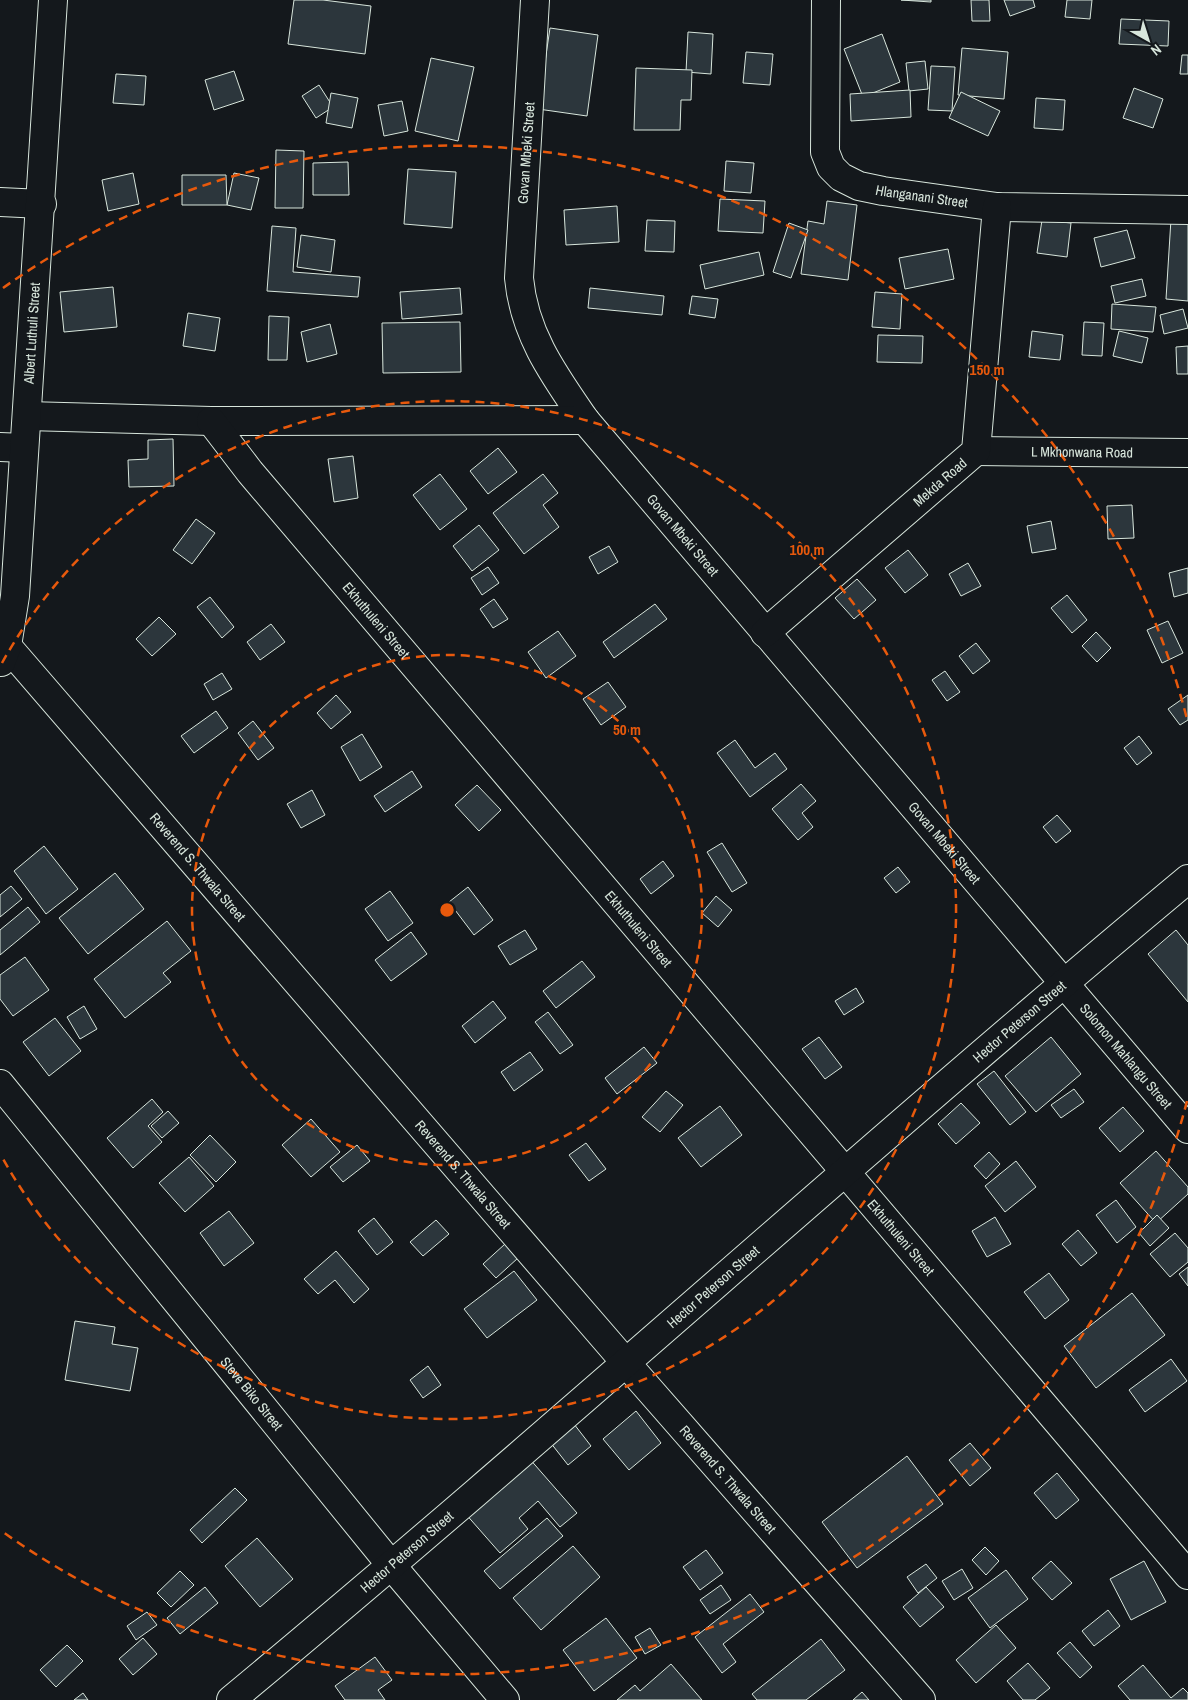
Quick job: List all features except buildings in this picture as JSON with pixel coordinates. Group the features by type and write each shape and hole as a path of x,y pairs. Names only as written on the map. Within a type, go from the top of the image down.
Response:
{"street":[{"name":"Albert Luthuli Street","path":"4,654 15,596 12,447 27,416 42,204 53,0"},
{"name":"Govan Mbeki Street","path":"536,0 519,256 521,299 535,341 553,374 585,420 1064,982"},
{"name":"Hlanganani Street","path":"826,0 825,152 831,167 841,177 859,186 997,207 1188,210"},
{"path":"0,202 42,204"},
{"name":"Mekda Road","path":"765,633 976,451 997,207"},
{"path":"27,416 211,421 585,420"},
{"name":"Ekhuthuleni Street","path":"211,421 256,479 1188,1575"},
{"name":"L Mkhonwana Road","path":"976,451 1188,453"},
{"name":"Reverend S. Thwala Street","path":"4,654 921,1700"},
{"name":"Hector Peterson Street","path":"234,1697 626,1363 844,1171 1064,982 1188,879"},
{"name":"Solomon Mahlangu Street","path":"1064,982 1188,1130"},
{"name":"Steve Biko Street","path":"0,1084 391,1565 505,1700"}]}
